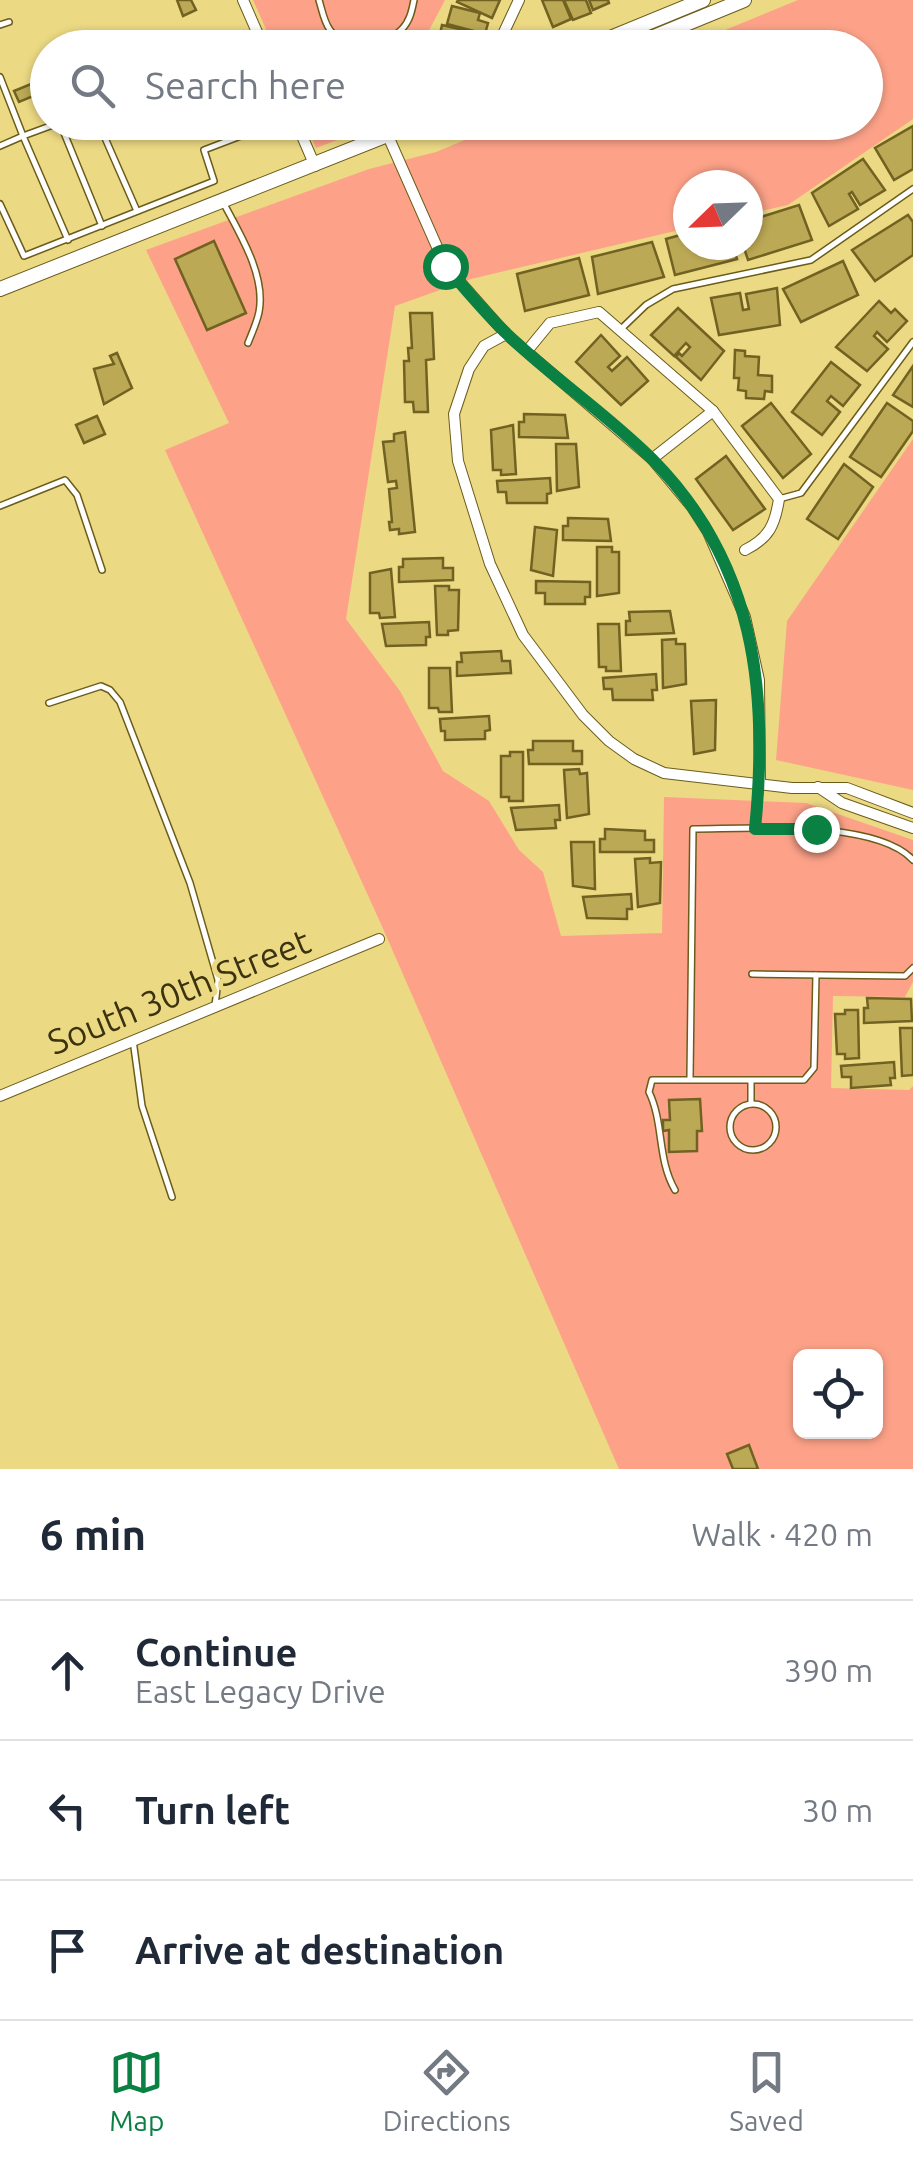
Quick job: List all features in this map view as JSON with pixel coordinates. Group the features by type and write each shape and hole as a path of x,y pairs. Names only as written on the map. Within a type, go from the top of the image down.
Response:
{"main road":[{"path":"630,30 702,0"},
{"path":"671,30 744,0"},
{"path":"0,289 378,140"}],"street":[{"path":"243,0 256,30"},
{"path":"505,30 519,0"},
{"path":"304,140 315,166"},
{"path":"390,140 445,266 506,334 652,459 692,506 708,532 745,616 759,680 760,784"},
{"path":"527,351 550,322 599,312 714,411 778,499 775,524 761,542 745,550"},
{"path":"506,334 484,346 469,368 454,414 458,462 490,564 523,635 583,715 609,741 664,772 760,784 848,788 913,813"},
{"path":"652,459 714,411"},
{"path":"818,787 842,803 913,828"},
{"path":"876,816 880,801"},
{"name":"South 30th Street","path":"0,1096 379,939"}],"lane":[{"path":"319,0 330,30"},
{"path":"401,30 414,0"},
{"path":"0,26 8,22"},
{"path":"0,77 68,240"},
{"path":"0,146 30,133"},
{"path":"68,140 102,226"},
{"path":"106,140 137,211"},
{"path":"0,204 24,256 214,181 204,150 230,140"},
{"path":"622,328 646,305 673,290 811,260 913,189"},
{"path":"223,201 252,260 257,288 260,308 248,343"},
{"path":"778,499 801,493 913,342"},
{"path":"0,506 65,480 77,495 102,570"},
{"path":"48,704 101,686 120,702 190,883 218,980 215,1006"},
{"path":"755,829 760,784"},
{"path":"690,1078 692,829 843,831 904,851 913,860"},
{"path":"752,974 905,976 913,968"},
{"path":"675,1190 661,1157 656,1107 649,1089 653,1078 804,1080 814,1068 816,975"},
{"path":"133,1040 142,1106 172,1197"},
{"path":"751,1081 751,1104"},
{"path":"751,1104 770,1110 776,1122 772,1141 756,1151 738,1145 731,1133 734,1114 751,1104"}],"shaded area":[{"path":"253,0 445,0 429,30 266,30"},
{"path":"798,0 913,0 913,119 883,140 883,30 725,30"},
{"path":"312,140 337,140 316,148"},
{"path":"465,140 882,140 788,205 763,211 763,170 673,170 673,232 471,279 395,306 346,619 400,691 443,771 489,801 519,850 543,872 561,936 662,933 664,797 806,803 913,840 913,982 905,997 833,996 831,1088 909,1090 913,1086 913,1469 619,1469 381,924 165,450 229,423 146,250 369,169 436,152"},
{"path":"913,439 913,790 776,760 787,621"}],"building":[{"path":"177,0 191,0 196,10 183,16"},
{"path":"458,0 500,0 492,18"},
{"path":"542,0 563,0 571,19 553,27"},
{"path":"564,0 586,0 591,13 573,20"},
{"path":"589,0 608,0 609,3 593,10"},
{"path":"452,6 480,13 478,20 488,23 486,30 447,24"},
{"path":"30,84 30,97 19,102 14,91"},
{"path":"913,126 913,169 894,180 875,148"},
{"path":"863,159 885,190 860,205 852,192 849,194 858,209 829,226 812,193"},
{"path":"799,205 812,240 763,255 763,216"},
{"path":"908,215 913,222 913,255 875,281 852,250"},
{"path":"673,237 673,260 733,260 675,275 666,239"},
{"path":"214,241 246,313 207,330 175,259"},
{"path":"652,242 664,277 598,294 592,257"},
{"path":"579,258 589,295 525,311 517,274"},
{"path":"843,261 858,295 801,322 783,289"},
{"path":"777,288 780,325 719,335 711,298 740,293 743,310 749,309 746,294"},
{"path":"879,301 907,321 887,342 877,332 874,336 888,349 867,371 836,347"},
{"path":"678,308 724,351 701,380 676,357 690,347 686,343 674,356 651,335"},
{"path":"410,313 432,313 434,359 426,360 428,412 414,412 413,402 405,402 404,361 409,361 408,348 412,348"},
{"path":"601,335 620,356 608,367 612,371 627,357 648,381 621,405 576,362"},
{"path":"735,350 759,357 758,375 772,376 772,392 765,391 764,399 746,398 746,391 738,390 739,378 734,378"},
{"path":"117,353 132,388 104,404 94,369 114,364 110,356"},
{"path":"831,362 860,385 843,406 831,396 827,401 840,412 822,435 792,412"},
{"path":"913,366 913,407 893,395"},
{"path":"771,403 811,454 783,478 742,426"},
{"path":"887,403 913,421 913,431 881,477 850,457"},
{"path":"524,414 565,415 568,438 519,437 519,422 524,422"},
{"path":"97,416 105,434 84,443 76,425"},
{"path":"513,425 516,474 501,475 501,470 493,470 491,430"},
{"path":"405,432 415,532 399,534 399,529 390,530 389,489 397,488 396,481 388,482 383,442 394,441 394,434"},
{"path":"556,444 576,444 579,487 557,491"},
{"path":"726,456 765,509 733,530 696,479"},
{"path":"844,464 873,487 838,539 807,519"},
{"path":"550,478 547,503 507,503 506,492 498,492 497,481"},
{"path":"568,518 608,519 611,541 563,540 563,526 568,526"},
{"path":"535,527 557,530 553,576 531,570"},
{"path":"597,547 612,547 612,552 619,552 619,593 597,596"},
{"path":"443,558 443,568 453,568 453,580 399,582 403,559"},
{"path":"391,569 395,617 380,618 379,613 370,613 370,573"},
{"path":"536,581 590,582 590,597 585,597 585,604 545,604 545,593 536,593"},
{"path":"435,586 459,590 458,630 448,631 448,635 437,635"},
{"path":"670,611 674,633 626,635 629,612"},
{"path":"429,622 426,645 386,646 382,624"},
{"path":"598,624 619,624 621,671 599,667"},
{"path":"676,639 676,644 685,644 686,684 663,688 662,640"},
{"path":"501,651 502,661 510,661 511,673 457,676 461,653"},
{"path":"429,668 450,668 452,712 429,708"},
{"path":"656,674 653,700 613,700 612,689 604,689 603,678"},
{"path":"716,700 715,750 694,754 691,701"},
{"path":"489,716 490,730 485,731 485,739 445,740 445,731 441,731 440,719"},
{"path":"533,741 573,741 573,751 582,751 582,764 529,764 528,750 533,750"},
{"path":"510,752 523,752 523,801 501,797 501,756 510,756"},
{"path":"579,769 580,774 587,773 589,814 567,818 564,770"},
{"path":"559,805 556,828 516,830 511,808"},
{"path":"605,829 645,831 645,840 654,840 654,852 600,852"},
{"path":"571,842 594,842 595,889 573,886"},
{"path":"650,858 650,863 661,862 660,903 638,907 635,859"},
{"path":"631,894 632,909 627,909 627,919 587,918 583,897"},
{"path":"867,998 911,999 912,1021 864,1023"},
{"path":"845,1010 858,1010 859,1058 845,1059 845,1054 837,1054 835,1014 845,1014"},
{"path":"900,1028 913,1028 913,1075 902,1076"},
{"path":"894,1062 895,1078 890,1078 891,1085 851,1088 851,1077 842,1077 841,1066"},
{"path":"700,1099 702,1131 697,1131 697,1151 669,1152 669,1130 663,1131 663,1120 670,1120 669,1100"},
{"path":"749,1445 758,1469 733,1469 727,1454"}],"route":[{"path":"445,266 506,334 652,459 692,506 722,560 745,616 759,680 760,784 755,829 816,829"}]}
